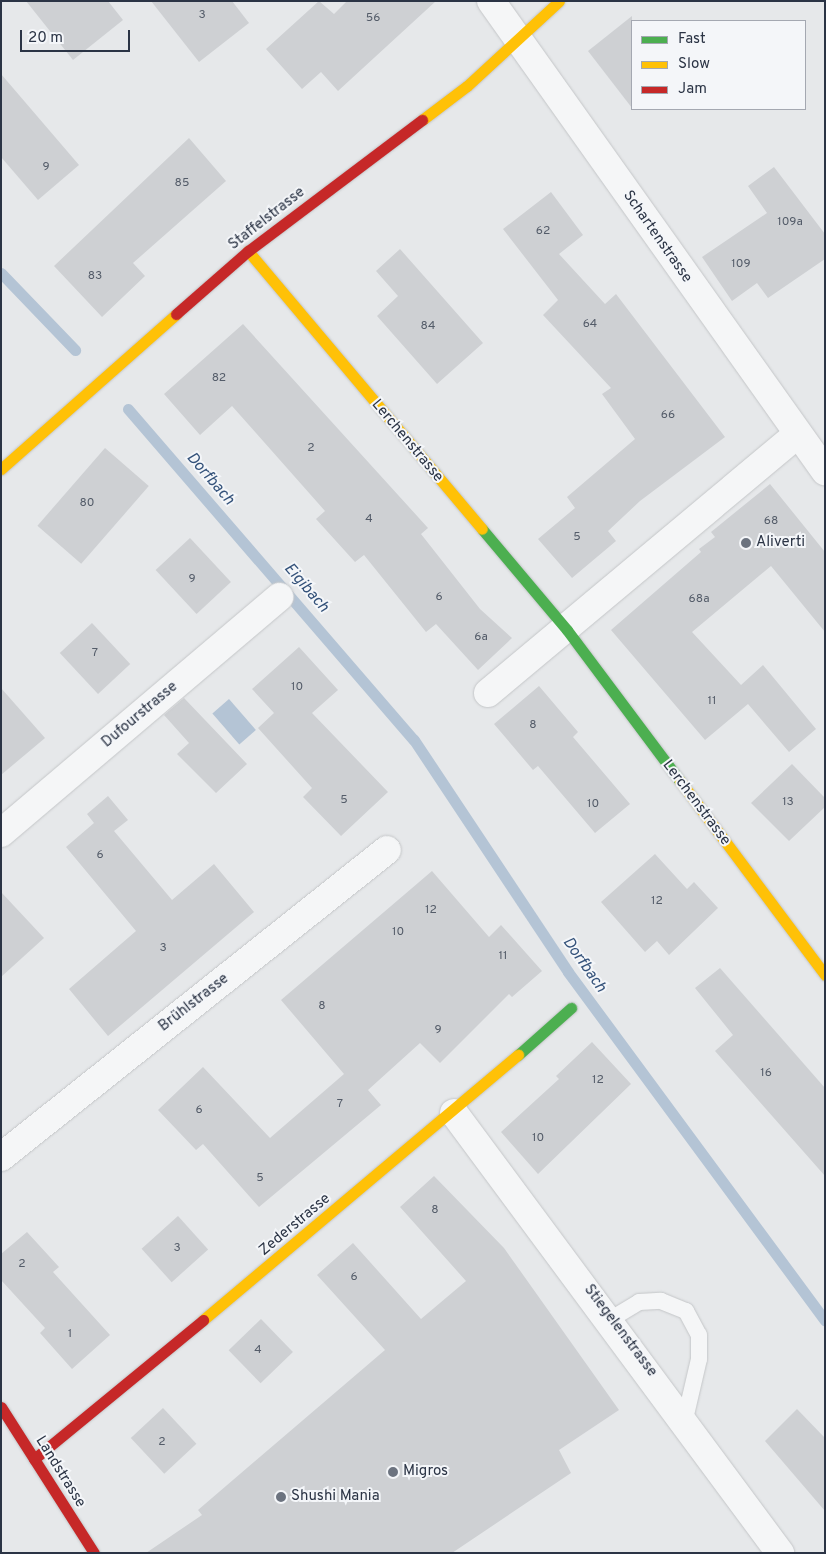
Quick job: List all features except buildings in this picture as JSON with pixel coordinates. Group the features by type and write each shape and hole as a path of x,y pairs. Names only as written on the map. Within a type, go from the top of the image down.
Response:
{"street":[{"name":"Schartenstrasse","path":"491,1 797,435 825,471"},
{"name":"Staffelstrasse","path":"1,469 248,251 467,86 559,1"},
{"name":"Lerchenstrasse","path":"248,251 567,630 825,975"},
{"path":"488,693 567,630 797,435"},
{"name":"Dufourstrasse","path":"1,833 279,597"},
{"name":"Brühlstrasse","path":"1,1156 387,850"},
{"name":"Zederstrasse","path":"34,1460 454,1113 571,1008"},
{"name":"Stiegelenstrasse","path":"454,1113 611,1319 780,1553"},
{"name":"Landstrasse","path":"1,1408 94,1553"}],"lane":[{"path":"611,1319 639,1302 661,1301 686,1310 699,1335 699,1359 685,1419"}],"water":[{"path":"229,699 256,730 239,744 212,713"}],"waterway":[{"name":"Dorfbach","path":"1,273 75,350"},
{"name":"Dorfbach","path":"128,409 414,740 568,972 825,1321"}],"traffic: fast":[{"path":"482,529 567,630 680,781"},
{"path":"518,1055 571,1008"}],"traffic: slow":[{"path":"422,120 467,86 559,1"},
{"path":"248,251 482,529"},
{"path":"1,469 176,314"},
{"path":"680,781 825,975"},
{"path":"203,1320 518,1055"}],"traffic: jam":[{"path":"176,314 248,251 422,120"},
{"path":"34,1459 203,1320"},
{"path":"1,1407 94,1553"}],"place":[{"name":"Aliverti","path":"746,543"},
{"name":"Migros","path":"393,1472"},
{"name":"Shushi Mania","path":"281,1497"}],"water label":[{"name":"Eigibach","path":"306,588"}]}
